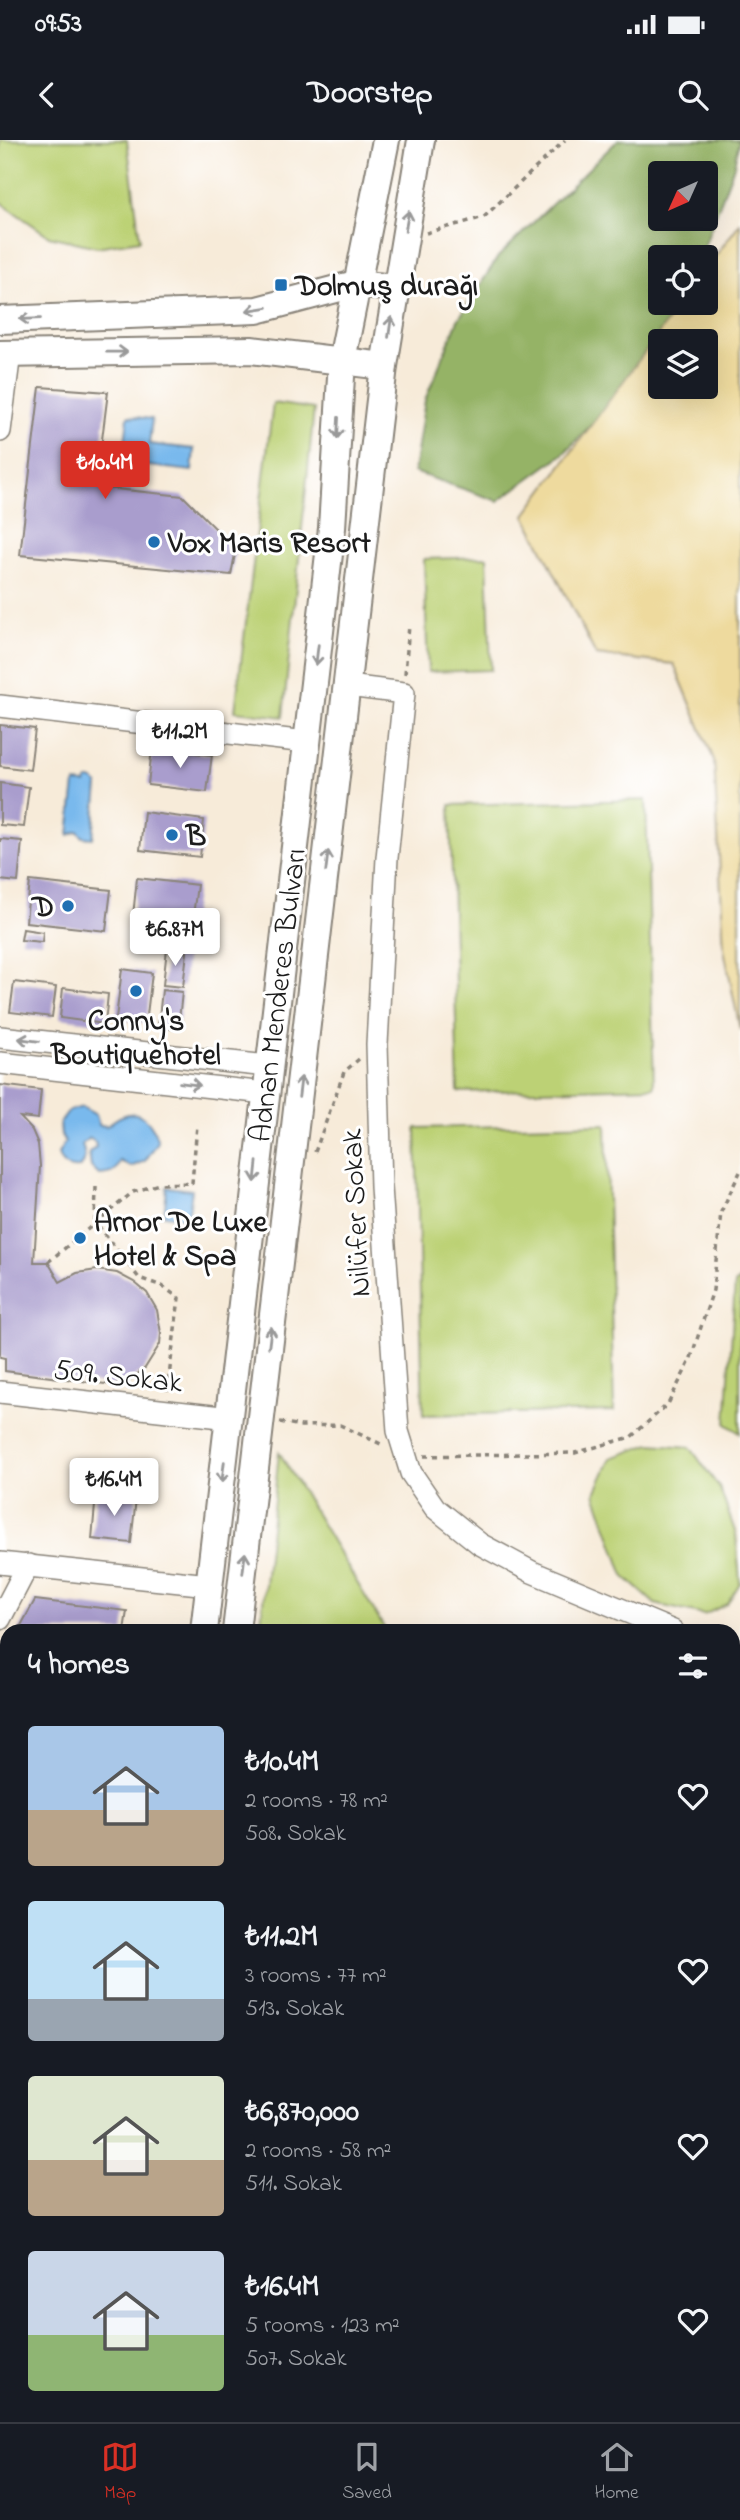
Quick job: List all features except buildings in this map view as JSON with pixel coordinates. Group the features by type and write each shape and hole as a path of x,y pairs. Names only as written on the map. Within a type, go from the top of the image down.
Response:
{"main road":[{"path":"355,284 386,140"},
{"path":"0,320 257,310 355,284 395,288 421,140"},
{"name":"Adnan Menderes Bulvarı","path":"205,1624 332,528 342,360 355,284"},
{"name":"Adnan Menderes Bulvarı","path":"237,1624 395,288"},
{"path":"5,354 251,349 384,366"}],"street":[{"path":"0,431 5,354"},
{"path":"348,687 404,693"},
{"name":"Nilüfer Sokak","path":"404,693 387,858 377,1044 381,1187 397,1431 411,1473 435,1508 480,1544 532,1572 656,1624"},
{"path":"0,706 306,742"},
{"path":"0,1037 268,1066"},
{"path":"0,1063 265,1093"},
{"name":"509. Sokak","path":"0,1392 230,1418"},
{"path":"0,1563 209,1585"},
{"path":"0,1619 28,1565"}],"path":[{"path":"404,240 484,217 565,140"},
{"path":"404,693 409,625"},
{"path":"313,1159 344,1072 377,1044"},
{"path":"48,1262 133,1192 159,1184 192,1183 197,1125"},
{"path":"261,1419 302,1426 340,1426 405,1455 575,1453 631,1437 668,1404 690,1361 713,1290 721,1212 740,1172"},
{"path":"96,1186 95,1222 139,1278 162,1286 179,1298 167,1398"}],"green space":[{"path":"0,140 127,140 140,240 97,247 49,236 4,205 0,201"},
{"path":"618,140 739,140 734,166 718,209 718,161 648,161 648,231 710,231 704,245 648,245 648,315 673,315 665,329 648,329 648,362 642,373 563,454 498,501 414,472 425,400 458,320 498,257"},
{"path":"273,403 314,409 283,717 235,711"},
{"path":"487,557 491,670 428,672 424,559"},
{"path":"646,800 654,1087 458,1092 450,805"},
{"path":"606,1124 614,1411 423,1415 416,1128"},
{"path":"740,1279 740,1433 726,1424 735,1284"},
{"path":"651,1444 690,1447 720,1489 736,1534 740,1583 727,1604 704,1615 655,1604 624,1576 595,1493 611,1458"},
{"path":"279,1452 382,1624 261,1624"}],"sand":[{"path":"740,223 740,1030 724,949 714,760 674,664 596,655 525,515 648,348 648,399 718,399 718,329 662,329 672,315 718,315 718,253"}],"water":[{"path":"128,416 152,419 149,444 194,449 192,471 123,463"},
{"path":"88,780 94,780 98,786 93,838 83,837 78,831 69,835 75,783 85,784"},
{"path":"82,1107 96,1115 99,1125 107,1126 124,1115 138,1114 150,1123 158,1142 145,1161 131,1167 120,1161 113,1172 99,1175 91,1167 89,1153 96,1147 95,1142 89,1138 82,1144 84,1156 79,1168 68,1167 63,1164 58,1154 65,1142 60,1123 69,1111"},
{"path":"167,1187 192,1190 188,1218 164,1215"}],"place":[{"name":"Dolmuş durağı","path":"281,285"},
{"name":"Vox Maris Resort","path":"154,542"},
{"name":"B","path":"172,835"},
{"name":"D","path":"68,906"},
{"name":"Conny's Boutiquehotel","path":"136,991"},
{"name":"Arnor De Luxe Hotel & Spa","path":"80,1238"}]}
